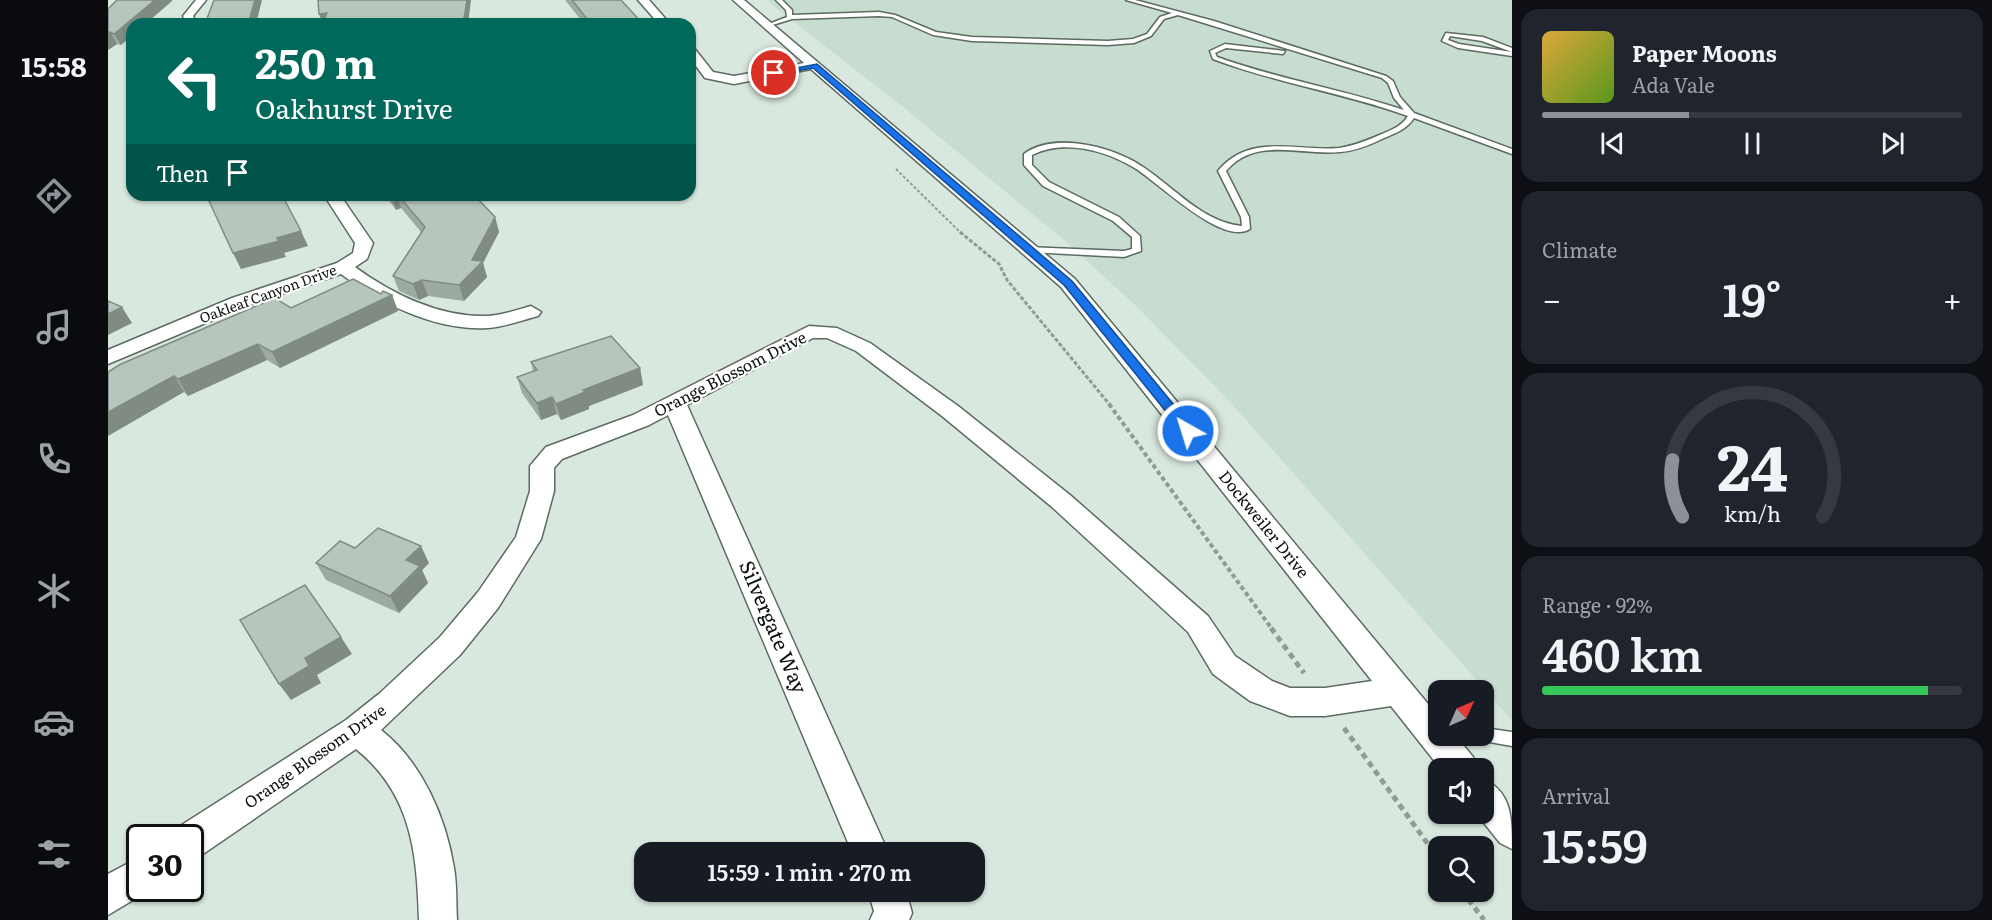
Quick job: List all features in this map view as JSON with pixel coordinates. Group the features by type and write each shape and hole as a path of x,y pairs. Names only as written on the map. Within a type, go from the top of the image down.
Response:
{"street":[{"path":"189,18 188,16 201,0"},
{"path":"643,0 660,18"},
{"name":"Dockweiler Drive","path":"738,0 1068,283 1399,691 1428,722"},
{"path":"696,58 709,75 734,80 814,65"},
{"name":"Oakleaf Canyon Drive","path":"108,358 239,302 343,267 361,255 364,243 336,201"},
{"path":"343,267 367,286 455,321 489,322 531,312"},
{"name":"Orange Blossom Drive","path":"204,832 357,730 425,672 488,600 528,539 542,490 542,466 545,461 566,447 641,420 809,332 822,331 845,337 950,411 1061,501 1198,624 1224,665 1261,691 1290,702 1325,702 1399,691"},
{"name":"Silvergate Way","path":"674,402 866,842"},
{"path":"357,730 386,753 413,797 428,833 436,869 438,920"},
{"path":"1494,808 1512,831"},
{"path":"108,896 126,884"},
{"path":"889,920 893,913 890,902"}],"lane":[{"path":"779,0 789,10 790,17"},
{"path":"1129,0 1179,13 1384,77 1392,82 1397,98 1412,115"},
{"path":"768,26 790,17 879,14 893,16 935,34 972,39 1108,43 1134,40 1149,35 1162,18 1179,13"},
{"path":"1448,34 1462,34 1512,52 1458,46 1445,41 1448,34"},
{"path":"1309,55 1225,46 1212,52 1215,58 1247,71 1338,92 1412,115 1512,152"},
{"path":"1029,249 1124,254 1137,251 1136,236 1116,219 1046,184 1028,165 1029,154 1038,148 1080,144 1123,158 1163,183 1205,216 1234,229 1246,229 1245,217 1222,171 1232,157 1239,153 1262,149 1324,151 1360,147 1398,130 1410,121 1412,115"},
{"path":"1494,736 1512,739"}],"path":[{"path":"896,169 970,242 999,264 1007,280 1094,383 1428,844"},
{"path":"1470,902 1484,920"}],"shaded area":[{"path":"766,0 1512,0 1512,720 1494,700 1494,680 1477,680 1232,404 1137,307 1063,239 903,107"}],"building":[{"path":"117,0 155,0 133,18 126,18 126,24 114,34 110,32 108,34 108,9"},
{"path":"214,0 255,0 250,18 207,18"},
{"path":"318,0 467,0 464,18 325,18 327,13 319,14"},
{"path":"572,0 621,0 638,18 586,18"},
{"path":"209,201 285,201 301,231 277,238 279,241 233,253"},
{"path":"403,201 480,201 495,217 472,260 483,261 459,285 422,280 413,284 393,276 425,227"},
{"path":"353,279 381,294 383,291 392,295 272,352 258,344 178,379 174,376 108,412 108,372 121,364 275,298 291,308"},
{"path":"108,301 122,307 108,314"},
{"path":"611,336 640,368 583,390 585,392 556,404 552,397 537,403 517,377 537,370 531,362"},
{"path":"378,528 421,546 406,560 420,566 390,596 316,563 340,541 355,548"},
{"path":"305,585 341,637 305,658 309,666 279,684 240,620"}],"route":[{"path":"774,73 814,65 1042,260 1068,283 1188,431"}]}
